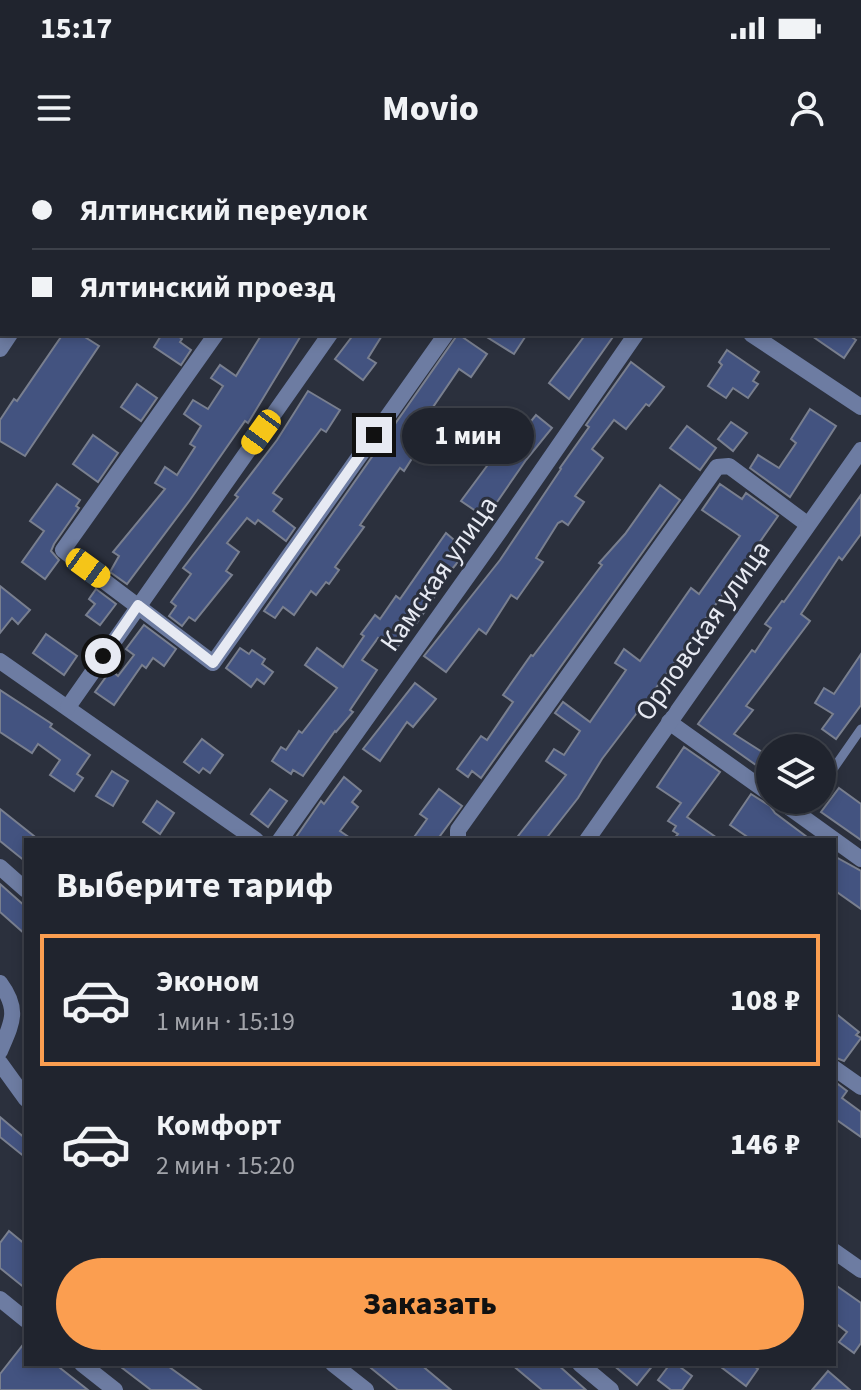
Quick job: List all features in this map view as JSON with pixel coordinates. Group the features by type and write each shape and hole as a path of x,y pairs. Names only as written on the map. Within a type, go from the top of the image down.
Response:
{"street":[{"path":"215,336 63,550 213,663 445,336"},
{"path":"68,707 329,336"},
{"name":"Камская улица","path":"281,838 635,336"},
{"path":"754,336 861,407"},
{"name":"Орловская улица","path":"588,838 807,524 860,455"},
{"path":"458,838 458,830 717,467 729,466 807,524"},
{"path":"0,661 253,838"},
{"path":"669,722 756,784"},
{"path":"798,814 832,838"},
{"path":"836,841 861,859"},
{"path":"0,867 24,888"},
{"path":"0,1051 13,1022 12,1002 1,985"},
{"path":"0,1063 24,1096"},
{"path":"836,1069 861,1087"},
{"path":"836,1252 861,1270"},
{"path":"2,1305 24,1319"},
{"path":"85,1366 115,1390"},
{"path":"336,1366 366,1390"},
{"path":"582,1366 611,1390"}],"lane":[{"path":"836,765 861,729"}],"building":[{"path":"62,336 83,336 99,346 25,456 0,441 0,420 14,399 17,401"},
{"path":"161,336 178,336 182,339 180,342 191,350 181,365 154,347"},
{"path":"261,336 301,336 248,423 245,421 127,584 110,572 119,556 113,552 165,489 155,483 165,467 177,475 195,447 190,444 201,426 184,414 193,400 208,409 223,386 211,378 220,365 236,376"},
{"path":"352,336 382,336 368,358 376,363 363,380 335,359"},
{"path":"457,336 487,354 471,377 459,369 416,432 425,438 404,471 400,468 360,525 364,527 335,567 339,570 329,584 326,582 316,595 311,591 294,615 283,607 275,618 264,611"},
{"path":"485,336 526,336 514,354"},
{"path":"584,336 614,336 569,399 549,383"},
{"path":"812,336 850,336 856,340 844,358"},
{"path":"727,350 759,372 753,381 758,384 748,398 733,388 726,398 708,386 722,365 719,362"},
{"path":"631,362 664,387 626,429 614,420 592,449 603,458 575,496 584,502 568,525 562,521 558,523 536,558 543,562 517,599 511,595 486,634 479,629 446,672 424,656 500,560 589,427 586,425"},
{"path":"137,384 157,398 141,421 121,407"},
{"path":"308,391 340,410 326,432 321,429 273,493 282,499 273,511 295,528 286,541 258,520 255,524 247,518 227,543 239,552 226,571 232,575 195,621 189,617 182,626 169,616 176,606 171,602 191,574 183,568 238,497 235,495 277,440"},
{"path":"810,409 836,426 790,497 750,468 758,455 779,468 796,443 791,439"},
{"path":"536,415 552,428 486,518 461,501 504,443 510,447"},
{"path":"731,422 747,433 733,451 718,439"},
{"path":"687,426 716,448 700,470 670,448"},
{"path":"93,435 118,453 98,482 73,464"},
{"path":"57,484 80,500 76,506 79,508 54,544 51,551 59,560 45,579 22,562 44,531 30,521"},
{"path":"720,484 742,499 746,493 778,516 547,838 517,838 566,775 546,761 554,749 564,755 580,731 555,713 563,702 590,722 626,670 615,663 624,649 640,661 691,588 699,594 740,536 702,510"},
{"path":"660,485 680,500 481,778 472,771 468,777 457,769 481,736 487,740 513,702 503,695"},
{"path":"861,495 861,534 842,560 839,557 801,614 810,621 746,706 753,710 734,734 756,748 756,765 698,724 752,650 755,652 771,628 765,624"},
{"path":"446,533 467,551 395,650 378,638 362,660 377,670 350,710 353,712 335,731 303,776 293,770 291,774 272,761 281,747 286,750 299,731 302,733 337,688 305,665 317,648 343,667 375,615 380,619 396,596 400,599"},
{"path":"0,586 30,610 18,624 12,618 0,633"},
{"path":"96,589 116,604 100,625 86,615 95,604 89,599"},
{"path":"144,625 176,649 164,666 153,658 146,668 142,665 114,705 95,692 111,670 118,676 134,655 126,649"},
{"path":"46,634 77,656 64,675 33,653"},
{"path":"240,648 249,654 252,650 265,659 262,664 273,672 264,684 257,679 251,687 226,668"},
{"path":"861,654 861,705 836,739 836,734 822,729 833,714 815,703 824,688 834,694"},
{"path":"415,683 436,699 413,727 407,722 380,761 363,749"},
{"path":"0,690 52,724 50,727 90,755 77,774 83,778 74,791 50,775 60,760 38,744 32,753 0,732"},
{"path":"202,739 223,755 210,773 203,768 199,773 184,762"},
{"path":"684,747 720,772 687,817 717,838 675,838 678,834 673,831 676,826 668,821 681,803 657,787"},
{"path":"112,771 128,781 113,806 96,796"},
{"path":"344,777 361,791 352,802 358,807 340,831 350,838 295,838 321,801 324,804"},
{"path":"839,788 861,804 861,840 824,814 836,814 836,792"},
{"path":"270,789 287,801 268,827 251,814"},
{"path":"439,789 462,806 438,838 413,838 427,819 420,814"},
{"path":"751,794 756,797 756,814 776,814 808,838 749,838 730,825"},
{"path":"157,801 174,813 160,834 143,822"},
{"path":"0,809 36,838 24,838 24,860 0,841"},
{"path":"836,857 861,871 861,909 836,891"},
{"path":"0,884 24,905 24,933 0,912"},
{"path":"836,1014 859,1032 856,1035 861,1038 844,1061 836,1058"},
{"path":"836,1083 847,1091 842,1098 861,1112 861,1137 836,1119"},
{"path":"0,1117 24,1137 24,1156 0,1137"},
{"path":"9,1231 24,1243 24,1287 0,1268 0,1243"},
{"path":"836,1285 861,1303 861,1343 854,1353 839,1342 847,1332 836,1324"},
{"path":"24,1344 24,1366 58,1366 88,1390 0,1390 0,1374"},
{"path":"120,1366 168,1366 201,1390 151,1390"},
{"path":"368,1366 422,1366 451,1390 398,1390"},
{"path":"513,1366 559,1366 586,1390 542,1390"},
{"path":"614,1366 652,1366 637,1385"},
{"path":"668,1366 679,1366 692,1376 682,1390 671,1390 658,1380"},
{"path":"720,1366 754,1366 758,1369 746,1386"},
{"path":"828,1371 850,1390 812,1390"}],"route":[{"path":"103,656 138,605 213,663 374,435"}]}
